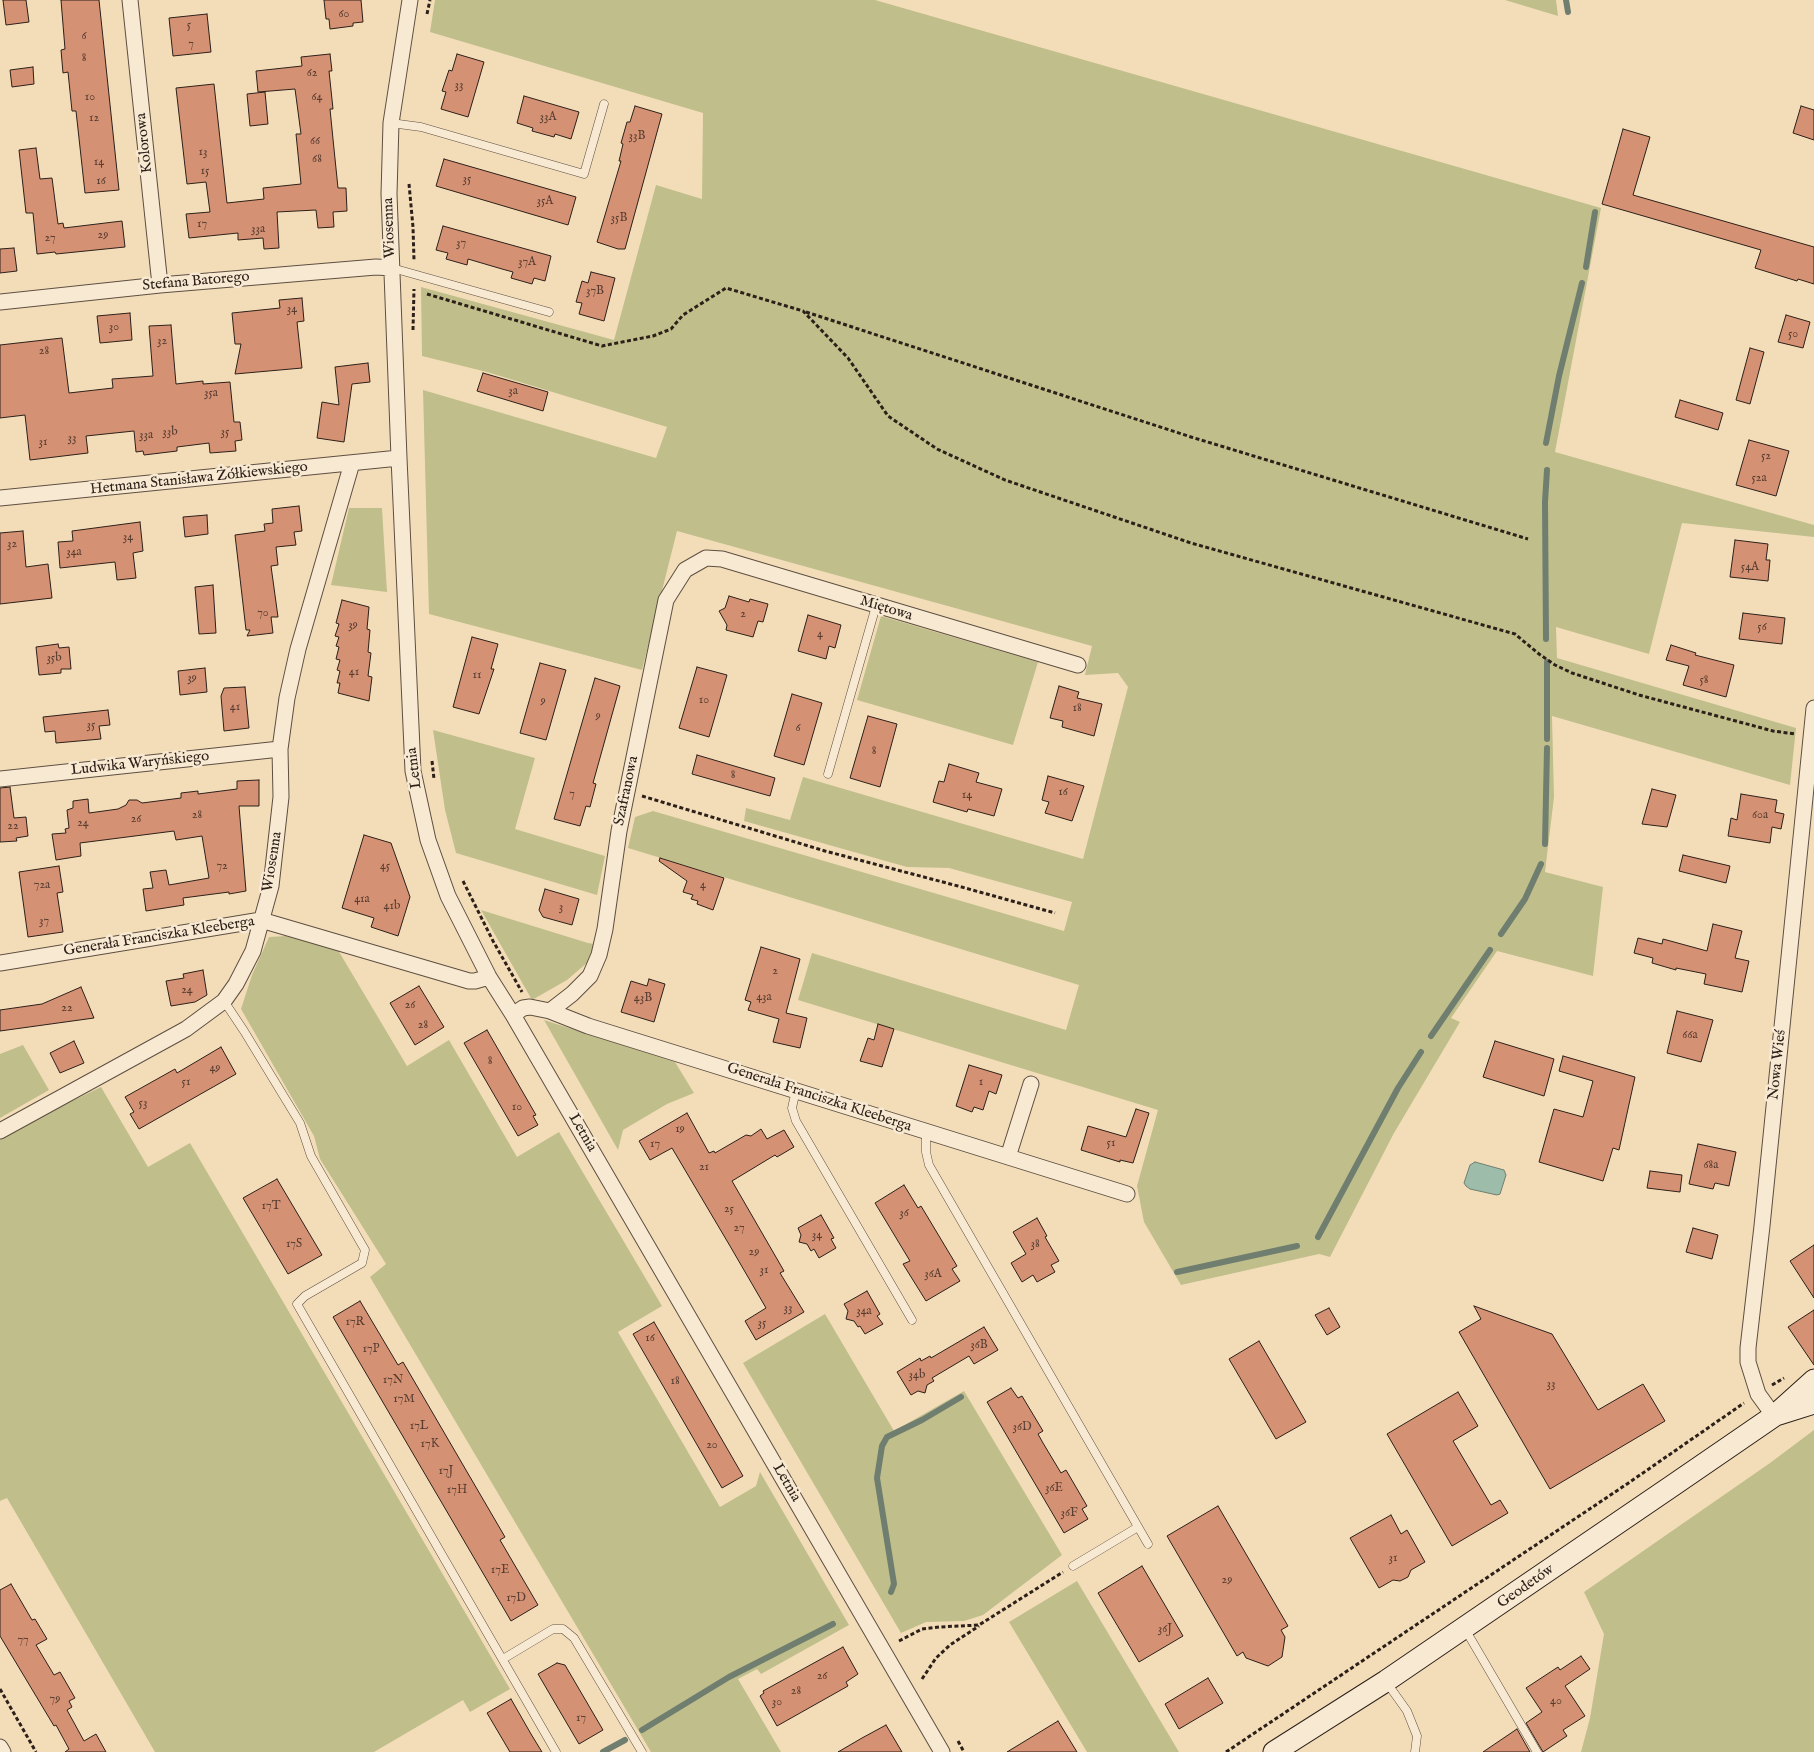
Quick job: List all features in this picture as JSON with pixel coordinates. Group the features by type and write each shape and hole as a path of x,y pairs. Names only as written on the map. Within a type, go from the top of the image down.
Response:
{"main road":[{"name":"Geodetów","path":"1274,1752 1386,1681 1774,1416 1814,1380"},
{"name":"Geodetów","path":"1774,1416 1814,1403"}],"street":[{"name":"Kolorowa","path":"130,0 160,285"},
{"name":"Wiosenna","path":"399,458 389,194 391,123 410,0"},
{"name":"Stefana Batorego","path":"0,302 160,285 376,267 392,268"},
{"name":"Hetmana Stanisława Żółkiewskiego","path":"0,498 399,458"},
{"name":"Letnia","path":"399,458 414,771 428,840 448,896 490,977 942,1752"},
{"name":"Wiosenna","path":"0,1130 186,1029 224,1001 236,984 253,951 260,920 271,886 281,797 280,749 288,698 298,649 352,463"},
{"name":"Miętowa","path":"696,564 706,558 722,559 1078,665"},
{"name":"Szafranowa","path":"550,1011 572,994 590,976 599,955 605,929 619,831 666,600 685,570 696,564"},
{"name":"Nowa Wieś","path":"1774,1416 1758,1394 1748,1362 1748,1348 1814,708"},
{"name":"Ludwika Waryńskiego","path":"0,779 280,749"},
{"name":"Generała Franciszka Kleeberga","path":"0,963 260,920 469,981 490,977"},
{"name":"Generała Franciszka Kleeberga","path":"530,1007 550,1011 588,1026 1127,1194"},
{"path":"513,1014 530,1007"},
{"path":"1008,1157 1031,1084"},
{"path":"0,1747 3,1752"}],"lane":[{"path":"391,123 421,127 584,174 604,104"},
{"path":"392,268 549,312"},
{"path":"828,774 876,606"},
{"path":"224,1001 300,1123 311,1156 365,1250 362,1263 305,1296 297,1304 556,1752"},
{"path":"796,1090 792,1108 796,1121 912,1320"},
{"path":"926,1132 926,1152 929,1166 1148,1544"},
{"path":"1073,1566 1138,1527"},
{"path":"1464,1628 1537,1752"},
{"path":"503,1659 553,1629 563,1629 574,1638 642,1752"},
{"path":"1386,1681 1407,1711 1414,1728 1417,1736 1415,1752"}],"path":[{"path":"426,20 430,0"},
{"path":"408,179 413,227 413,339"},
{"path":"414,289 602,346 653,336 671,329 683,315 726,288 803,311 1191,437 1528,538"},
{"path":"803,311 848,358 888,416 936,449 1005,480 1191,543 1515,634 1555,665 1572,673 1622,689 1773,731 1799,735 1810,739"},
{"path":"431,758 435,783"},
{"path":"628,791 825,851 1055,913"},
{"path":"460,875 493,941 530,1007"},
{"path":"1226,1752 1651,1468 1776,1382 1792,1375"},
{"path":"922,1679 936,1658 950,1645 1073,1566"},
{"path":"900,1641 922,1629 979,1625"},
{"path":"894,1632 904,1648"},
{"path":"917,1671 926,1687"},
{"path":"0,1689 36,1752"},
{"path":"955,1736 964,1752"}],"shaded area":[{"path":"435,0 875,0 1601,208 1555,452 1814,525 1814,537 1682,523 1649,654 1556,627 1557,658 1796,728 1790,785 1552,716 1554,797 1545,872 1603,887 1593,976 1497,951 1451,1018 1460,1022 1394,1133 1330,1257 1319,1254 1181,1285 1144,1222 1137,1186 1158,1110 798,1000 812,953 1066,1030 1079,985 628,848 635,817 653,811 1064,931 1072,902 949,868 907,867 744,821 746,808 790,820 803,777 1083,859 1128,687 1118,673 1085,675 1092,646 677,531 642,670 429,614 423,390 656,458 667,427 487,372 422,356 421,287 614,340 656,185 702,199 703,113 430,32"},
{"path":"1505,0 1556,0 1558,16"},
{"path":"349,508 382,508 387,592 331,585"},
{"path":"881,616 1038,662 1013,745 857,700"},
{"path":"433,730 535,758 515,829 605,856 597,895 456,853 445,810"},
{"path":"481,910 594,944 588,962 567,980 532,1000"},
{"path":"286,936 338,950 407,1066 449,1040 517,1157 559,1132 662,1306 618,1332 720,1507 756,1486 760,1472 849,1625 761,1674 757,1669 738,1679 781,1752 651,1752 370,1277 386,1264 320,1159 314,1136 241,1009 252,975 269,937"},
{"path":"544,1020 675,1062 694,1093 667,1104 623,1130 618,1150"},
{"path":"23,1045 49,1090 0,1118 0,1054"},
{"path":"101,1087 148,1167 190,1143 510,1689 470,1712 463,1700 374,1752 155,1752 7,1498 0,1501 0,1136"},
{"path":"1475,1162 1504,1170 1506,1175 1500,1194 1470,1189 1466,1186 1464,1183 1470,1165"},
{"path":"825,1314 894,1431 964,1391 1062,1555 983,1615 964,1621 926,1622 901,1633 743,1363"},
{"path":"1814,1430 1814,1752 1581,1752 1590,1718 1604,1634 1584,1592 1770,1463"},
{"path":"1077,1581 1179,1752 1087,1752 1009,1622"}],"building":[{"path":"3,0 26,0 29,22 6,25"},
{"path":"61,0 99,0 119,190 85,193 76,111 72,111 68,72 63,73 61,50 65,49"},
{"path":"324,0 361,0 363,22 353,23 353,26 330,29 329,19 326,19"},
{"path":"207,14 211,52 173,56 169,18"},
{"path":"330,54 332,71 329,71 333,109 330,109 338,188 346,188 347,211 333,212 334,227 318,228 316,210 277,212 279,248 264,249 263,238 238,240 238,233 189,238 186,214 210,212 206,182 187,184 176,88 214,84 227,203 264,199 263,188 301,184 296,134 301,134 295,89 258,92 256,71 302,66 301,57"},
{"path":"457,54 484,62 468,117 441,109 446,92 442,91 449,70 452,71"},
{"path":"33,67 34,84 12,87 10,70"},
{"path":"265,92 268,124 250,126 247,94"},
{"path":"524,96 579,112 571,139 555,134 554,137 532,131 533,128 517,123"},
{"path":"635,106 662,114 625,249 618,249 597,242 621,161 619,161 623,144 621,143 627,122 630,122"},
{"path":"1801,106 1814,110 1814,140 1793,133"},
{"path":"1623,129 1650,137 1633,195 1814,247 1814,284 1798,279 1797,281 1755,268 1761,250 1602,204"},
{"path":"36,148 40,179 52,178 58,224 63,223 64,228 122,221 125,247 56,254 55,252 37,254 33,213 26,213 19,150"},
{"path":"444,159 576,197 568,225 436,186"},
{"path":"443,226 551,256 545,281 534,278 532,284 511,278 513,272 468,259 467,265 446,259 448,253 436,250"},
{"path":"14,248 17,271 0,273 0,249"},
{"path":"591,272 615,278 604,321 579,314 582,303 576,302 582,281 588,283"},
{"path":"302,298 304,321 297,322 302,368 235,374 241,344 235,344 232,313 280,308 279,300"},
{"path":"130,313 132,340 100,343 97,316"},
{"path":"1786,315 1810,322 1803,348 1778,342"},
{"path":"171,325 176,384 203,381 203,384 230,382 234,422 240,422 242,440 235,441 236,451 210,453 209,443 177,447 177,451 144,455 143,451 136,452 134,431 86,436 88,453 30,460 25,415 0,418 0,345 62,338 69,393 113,388 112,379 153,376 149,326"},
{"path":"1750,348 1764,352 1750,404 1736,400"},
{"path":"368,363 370,382 352,384 344,442 317,438 322,402 339,405 335,367"},
{"path":"483,373 548,392 543,411 477,391"},
{"path":"1680,400 1723,413 1718,430 1675,417"},
{"path":"1749,440 1789,451 1776,496 1736,485"},
{"path":"299,506 302,531 294,532 296,545 276,547 278,565 271,566 278,617 271,617 273,633 247,636 250,630 246,630 235,535 265,531 264,524 273,523 272,509"},
{"path":"207,515 208,534 185,537 183,517"},
{"path":"140,522 143,551 133,553 136,578 117,580 115,562 60,568 58,542 73,541 72,531"},
{"path":"23,531 26,567 48,564 52,598 0,604 0,533"},
{"path":"1735,540 1768,544 1766,560 1770,560 1768,581 1730,577"},
{"path":"213,585 216,633 199,634 195,587"},
{"path":"729,596 749,602 750,599 768,604 763,622 758,621 753,637 726,630 727,625 719,611 725,608"},
{"path":"342,600 369,607 367,629 370,630 368,652 371,653 368,676 372,677 369,701 338,693 340,683 337,683 340,671 337,670 340,660 336,659 339,647 336,646 339,637 335,636 339,624 336,623"},
{"path":"1743,613 1785,618 1782,644 1739,639"},
{"path":"808,615 841,625 835,648 829,646 826,659 798,651"},
{"path":"472,637 498,644 491,669 494,669 479,714 453,707"},
{"path":"58,644 59,648 69,647 71,669 61,669 61,673 39,675 36,647"},
{"path":"1671,645 1696,653 1695,655 1734,665 1726,697 1683,685 1689,666 1666,660"},
{"path":"540,663 566,670 546,740 520,733"},
{"path":"697,667 727,675 709,737 679,728"},
{"path":"205,668 207,692 180,695 178,671"},
{"path":"595,678 620,686 593,783 596,784 590,807 586,806 580,826 554,819"},
{"path":"1059,686 1079,692 1077,698 1102,704 1094,736 1062,727 1063,721 1050,718"},
{"path":"245,687 249,728 224,731 221,696 224,688"},
{"path":"792,694 822,703 804,765 774,756"},
{"path":"108,710 110,725 99,726 101,739 56,743 55,731 45,732 43,717"},
{"path":"868,716 897,724 880,787 850,778"},
{"path":"697,755 775,778 770,796 692,774"},
{"path":"949,764 979,773 976,782 1002,789 994,816 968,809 967,812 933,802 939,781 944,782"},
{"path":"1048,776 1084,786 1072,821 1045,813 1049,802 1042,800"},
{"path":"259,780 259,806 239,806 246,891 183,898 184,905 146,911 143,889 153,888 150,872 166,870 169,885 209,878 202,836 176,840 174,831 80,843 81,856 56,860 52,834 66,833 65,829 69,828 67,810 73,808 73,801 88,799 89,813 118,809 126,805 129,800 137,800 142,803 181,798 181,793 198,791 198,794 237,789 237,781"},
{"path":"10,787 14,818 26,817 28,836 16,838 17,841 0,842 0,788"},
{"path":"1652,789 1676,795 1667,827 1642,824"},
{"path":"1741,794 1777,800 1775,812 1784,814 1781,829 1772,827 1770,843 1728,836 1731,818 1737,820"},
{"path":"364,835 391,843 410,897 398,936 371,927 374,918 342,908"},
{"path":"1683,855 1730,866 1726,883 1679,871"},
{"path":"660,858 724,878 713,910 697,904 698,901 691,899 693,895 683,892 687,881 659,861"},
{"path":"59,866 63,892 57,893 63,932 28,937 19,872"},
{"path":"545,889 579,899 572,925 543,917 539,910"},
{"path":"1713,924 1742,931 1735,958 1749,961 1742,992 1704,984 1706,974 1676,968 1676,970 1652,963 1653,958 1634,953 1638,938 1662,944 1663,939 1707,951"},
{"path":"761,947 800,959 786,1013 807,1018 800,1048 773,1042 779,1019 748,1010 751,1002 745,1000"},
{"path":"203,970 207,995 195,1002 171,1006 166,981 184,978 183,974"},
{"path":"649,979 665,984 654,1022 621,1012 631,981 647,986"},
{"path":"419,986 444,1027 415,1045 390,1003"},
{"path":"81,987 94,1018 0,1031 0,1010 42,1004"},
{"path":"1677,1011 1713,1020 1701,1062 1667,1053"},
{"path":"878,1024 894,1029 882,1067 860,1061 868,1038 874,1040"},
{"path":"487,1030 536,1115 533,1116 538,1125 518,1136 464,1043"},
{"path":"74,1041 84,1063 60,1073 50,1053"},
{"path":"1495,1041 1554,1059 1544,1096 1483,1077"},
{"path":"221,1047 236,1074 139,1129 130,1114 134,1112 125,1097 175,1069 177,1073"},
{"path":"1563,1056 1635,1077 1619,1150 1613,1148 1603,1181 1539,1162 1554,1109 1583,1117 1593,1081 1559,1071"},
{"path":"969,1065 1002,1075 996,1094 989,1091 983,1110 974,1107 972,1112 956,1106"},
{"path":"1136,1109 1149,1113 1133,1163 1120,1160 1120,1162 1081,1150 1088,1126 1126,1137"},
{"path":"687,1113 709,1153 714,1151 715,1153 746,1135 751,1136 761,1129 767,1139 784,1130 794,1147 777,1157 775,1155 732,1181 784,1271 780,1273 804,1312 756,1340 745,1321 766,1308 730,1246 672,1148 650,1160 639,1141"},
{"path":"1698,1144 1736,1152 1729,1186 1715,1183 1713,1189 1689,1184"},
{"path":"1650,1171 1682,1175 1680,1192 1647,1188"},
{"path":"277,1179 322,1255 288,1274 243,1198"},
{"path":"904,1185 918,1208 921,1206 957,1266 952,1269 960,1281 926,1301 903,1264 910,1261 875,1203"},
{"path":"821,1215 834,1238 831,1239 836,1248 819,1258 814,1249 811,1251 807,1244 799,1242 801,1235 798,1228"},
{"path":"1037,1218 1047,1236 1045,1237 1059,1261 1051,1265 1055,1272 1037,1282 1033,1275 1022,1282 1011,1263 1026,1254 1013,1232"},
{"path":"1693,1228 1718,1235 1712,1259 1686,1252"},
{"path":"1814,1245 1814,1298 1790,1261"},
{"path":"867,1291 880,1314 877,1316 883,1324 865,1334 854,1321 846,1319 848,1311 844,1304"},
{"path":"360,1301 398,1365 403,1362 505,1537 500,1540 538,1605 511,1621 333,1317"},
{"path":"1474,1306 1552,1334 1598,1410 1643,1384 1665,1421 1550,1489 1459,1332 1481,1319"},
{"path":"1329,1308 1340,1327 1327,1335 1315,1315"},
{"path":"1814,1310 1814,1365 1788,1327"},
{"path":"654,1322 743,1476 722,1488 633,1334"},
{"path":"984,1327 998,1350 974,1364 969,1356 932,1378 934,1381 927,1385 925,1393 918,1391 911,1395 897,1372 920,1358 921,1361 930,1356 931,1358"},
{"path":"1259,1341 1306,1422 1276,1439 1229,1359"},
{"path":"1011,1388 1018,1398 1022,1396 1043,1431 1038,1434 1043,1443 1061,1473 1066,1470 1087,1506 1082,1509 1088,1519 1064,1533 987,1402"},
{"path":"1458,1392 1478,1426 1453,1441 1491,1505 1500,1500 1508,1513 1452,1546 1387,1434"},
{"path":"1218,1506 1288,1626 1281,1630 1285,1637 1282,1657 1268,1666 1246,1658 1243,1652 1237,1656 1167,1536"},
{"path":"1391,1515 1401,1534 1407,1530 1425,1562 1411,1570 1408,1577 1400,1581 1393,1580 1379,1588 1350,1538"},
{"path":"1142,1566 1183,1636 1139,1662 1098,1593"},
{"path":"11,1584 32,1620 35,1619 47,1639 36,1645 54,1675 60,1672 75,1698 69,1701 72,1707 67,1710 84,1741 96,1734 106,1752 65,1752 69,1749 56,1725 54,1726 0,1636 0,1590"},
{"path":"843,1647 858,1674 846,1682 848,1686 777,1726 760,1696 764,1693 763,1691"},
{"path":"1581,1656 1590,1669 1565,1686 1585,1716 1563,1730 1567,1736 1543,1752 1526,1723 1542,1712 1526,1688 1558,1667 1560,1670"},
{"path":"557,1663 565,1665 603,1730 579,1744 538,1674"},
{"path":"1208,1678 1223,1703 1179,1729 1165,1704"},
{"path":"511,1699 542,1752 510,1752 487,1713"},
{"path":"1058,1721 1077,1752 1007,1752"},
{"path":"886,1725 902,1752 838,1752 862,1738"},
{"path":"1517,1729 1530,1752 1483,1752"}],"waterway":[{"path":"1566,0 1568,12"},
{"path":"1586,267 1595,212"},
{"path":"1546,443 1559,376 1582,283"},
{"path":"1546,639 1545,502 1547,470"},
{"path":"1547,662 1547,739"},
{"path":"1545,844 1547,748"},
{"path":"1501,934 1525,899 1541,864"},
{"path":"1431,1036 1490,950"},
{"path":"1318,1237 1398,1088 1421,1052"},
{"path":"1177,1272 1297,1246"},
{"path":"891,1592 894,1584 877,1478 882,1446 887,1437 922,1420 961,1397"},
{"path":"642,1730 729,1677 833,1624"},
{"path":"603,1752 625,1740"}]}
